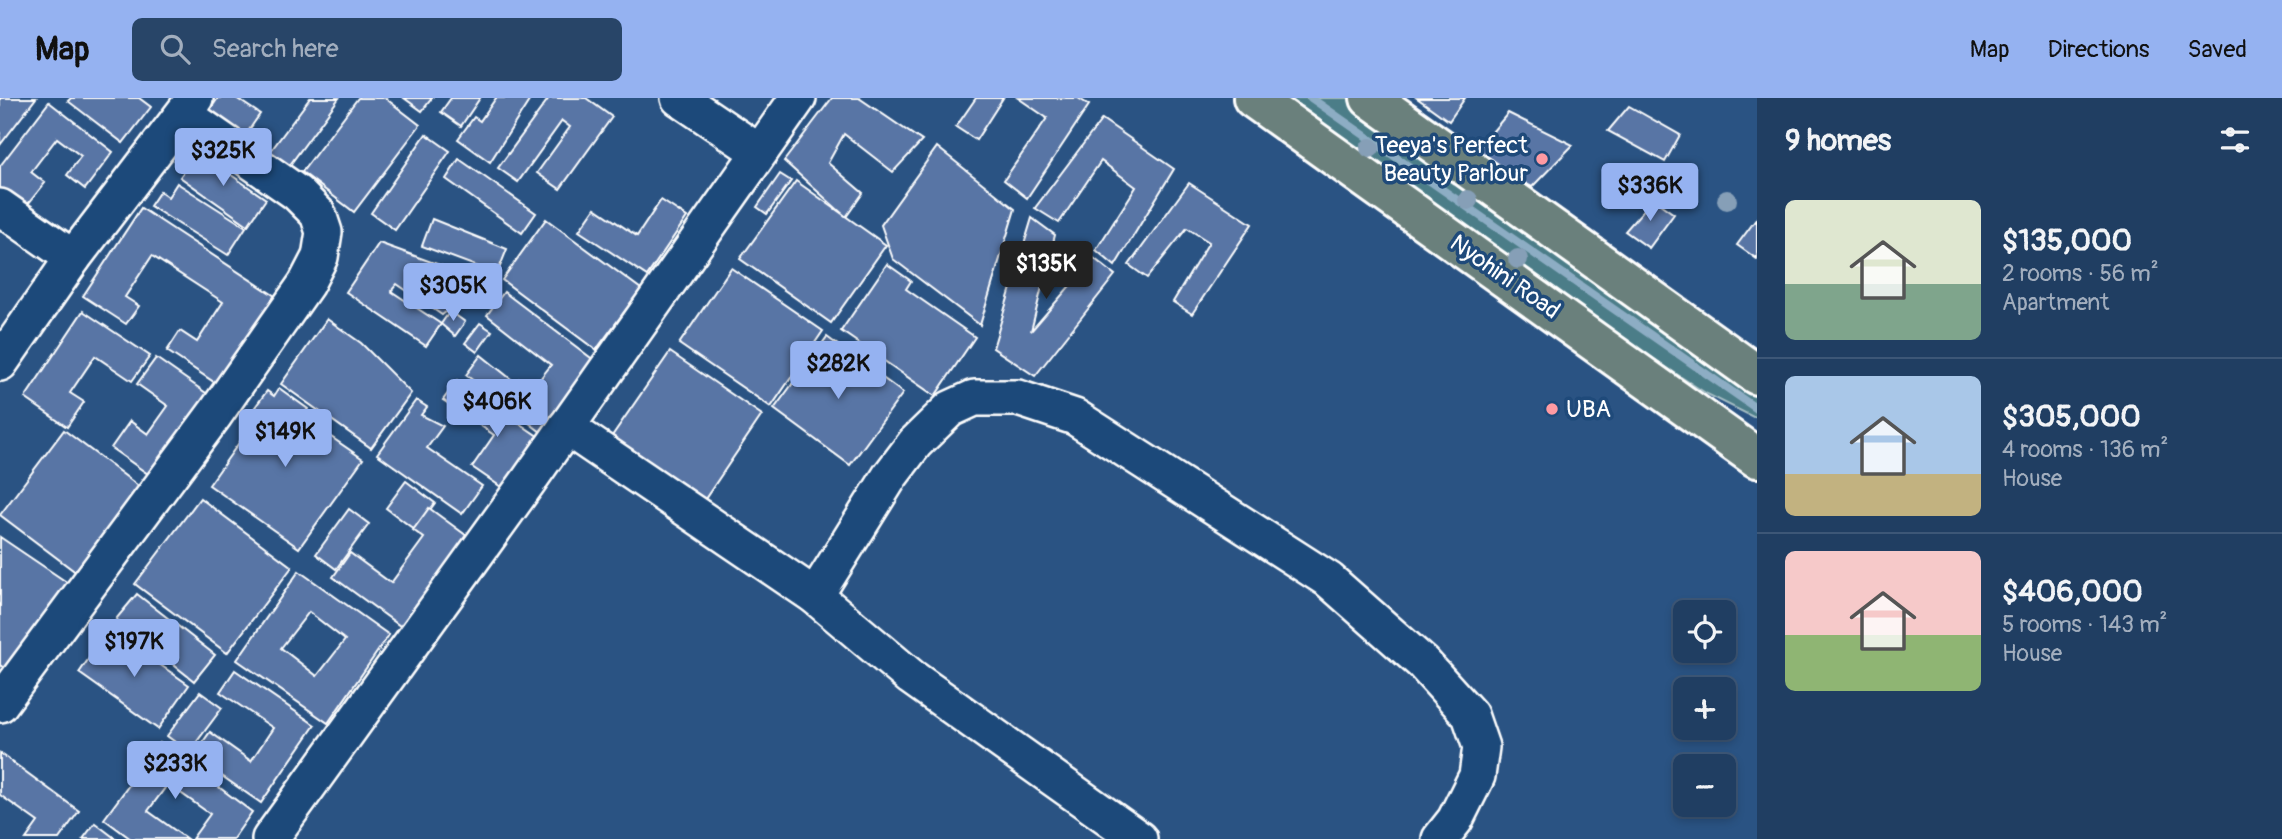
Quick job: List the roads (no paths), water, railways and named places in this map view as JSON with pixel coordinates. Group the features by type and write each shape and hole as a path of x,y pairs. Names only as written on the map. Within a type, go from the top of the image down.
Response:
{"main road":[{"name":"Nyohini Road","path":"1253,98 1755,455"},
{"path":"1370,98 1757,375"}],"street":[{"path":"679,98 759,152"},
{"path":"271,839 798,98"},
{"path":"0,363 73,258 189,106 297,193 318,214 324,232 320,257 306,284 215,414 0,704"},
{"path":"0,206 73,258"},
{"path":"815,596 890,475 915,443 950,409 974,398 1018,398 1075,417 1329,580 1423,663 1470,715 1481,747 1477,776 1455,820 1440,839"},
{"path":"566,427 815,596 911,677 1139,839"}],"waterway":[{"path":"1311,98 1757,409"}],"place":[{"name":"Teeya's Perfect Beauty Parlour","path":"1542,159"},
{"name":"UBA","path":"1552,409"}]}
